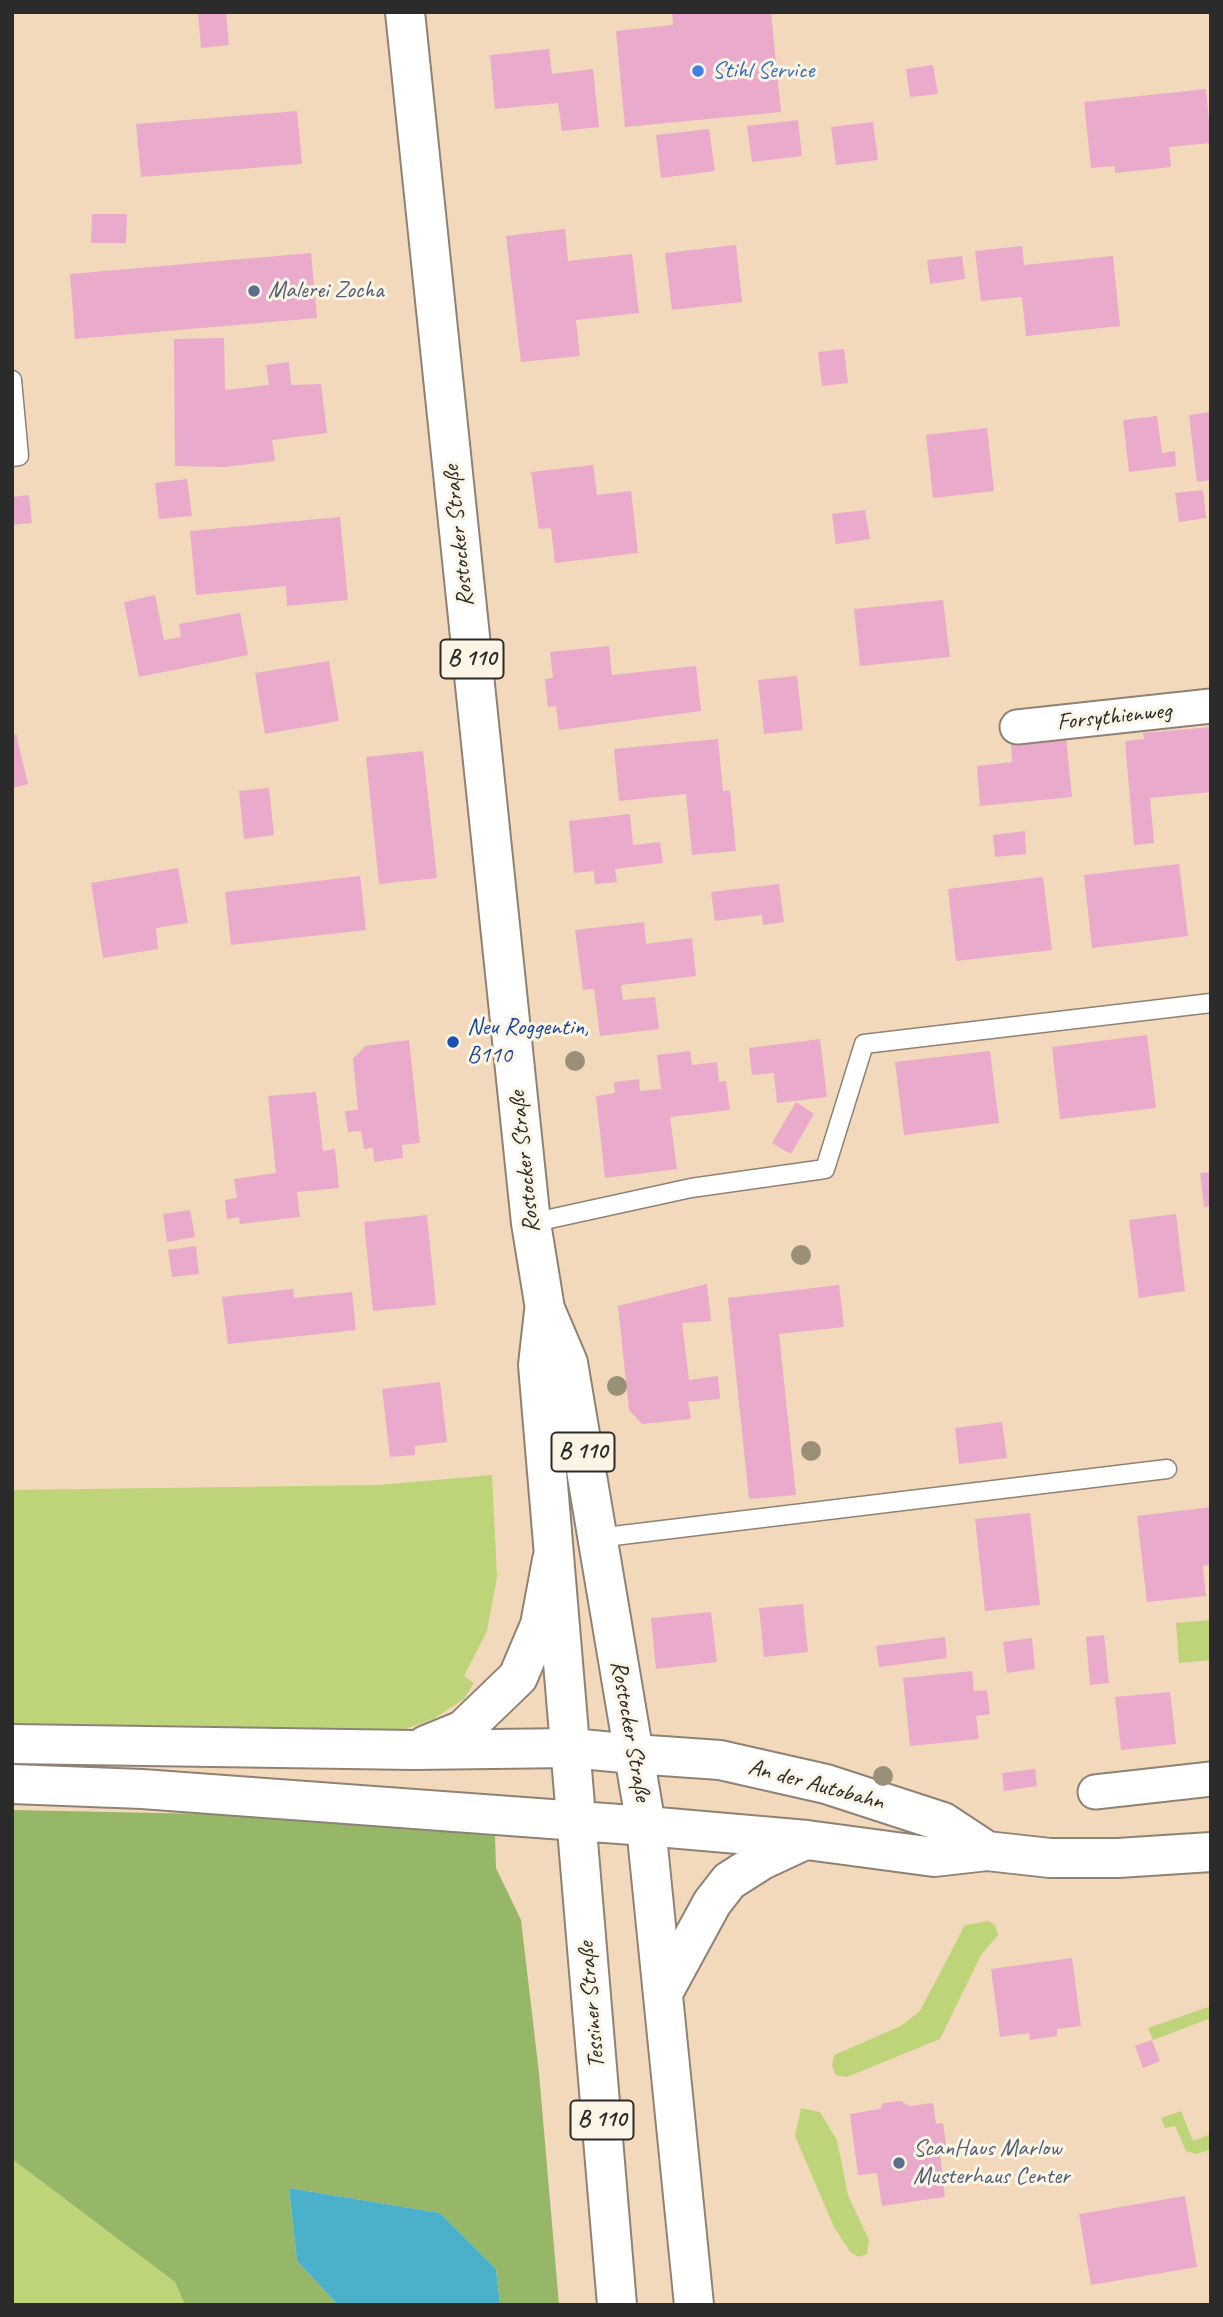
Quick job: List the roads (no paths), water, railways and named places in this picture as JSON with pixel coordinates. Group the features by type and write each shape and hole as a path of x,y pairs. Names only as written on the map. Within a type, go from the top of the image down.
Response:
{"main road":[{"name":"Rostocker Straße","path":"405,12 531,1223 545,1309 568,1363 646,1826"},
{"name":"Rostocker Straße","path":"545,1309 538,1365 552,1560 571,1748"},
{"path":"414,1750 463,1730 518,1677 540,1625 552,1560"},
{"name":"An der Autobahn","path":"12,1744 414,1750 571,1748 720,1760 826,1784 943,1822 987,1851"},
{"name":"Tessiner Straße","path":"571,1748 617,2305"},
{"name":"An der Autobahn","path":"12,1784 142,1789 646,1826 807,1840 934,1857 987,1851 1050,1858 1211,1852"},
{"name":"B 110","path":"646,1826 694,2305"},
{"path":"663,1993 712,1903 729,1881 762,1860 807,1840"}],"street":[{"name":"Forsythienweg","path":"1017,727 1211,706"},
{"path":"1095,1792 1211,1779"}],"lane":[{"path":"12,380 19,456 12,457"},
{"path":"531,1223 691,1188 825,1169 864,1044 1211,1003"},
{"path":"597,1538 1167,1469"}],"water":[{"path":"289,2188 440,2213 496,2269 500,2305 338,2305 297,2261"}],"place":[{"name":"Stihl Service","path":"698,71"},
{"name":"Malerei Zocha","path":"254,291"},
{"name":"Neu Roggentin, B110","path":"453,1042"},
{"name":"ScanHaus Marlow Musterhaus Center","path":"899,2163"}]}
